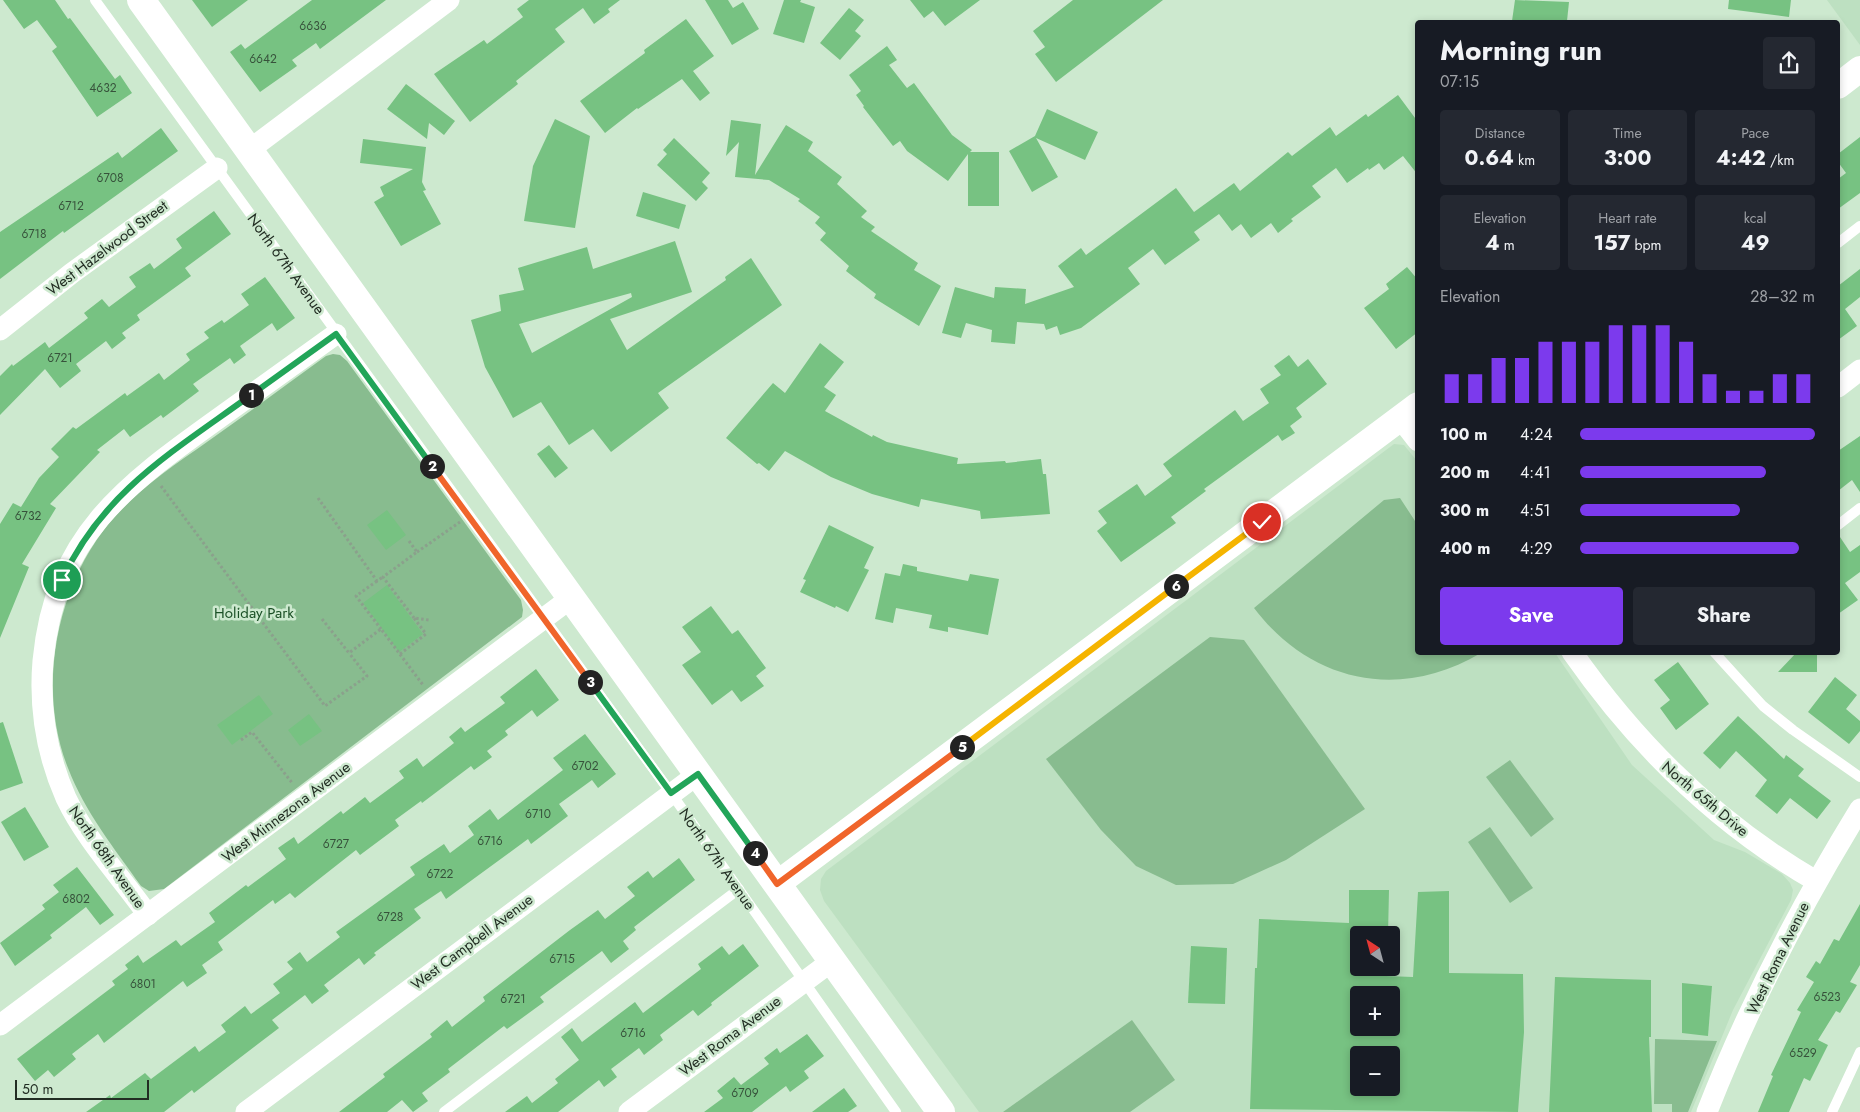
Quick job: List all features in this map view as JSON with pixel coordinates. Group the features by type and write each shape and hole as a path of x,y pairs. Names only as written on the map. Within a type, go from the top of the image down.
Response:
{"main road":[{"path":"142,0 941,1112"}],"street":[{"path":"249,150 449,0"},
{"path":"1840,84 1860,69"},
{"name":"West Hazelwood Street","path":"0,330 72,273 216,168"},
{"name":"North 68th Avenue","path":"148,915 79,822 66,797 49,750 42,702 42,684 45,640 51,609 72,558 101,516 140,476 336,334"},
{"path":"1840,385 1860,370"},
{"path":"777,884 1409,411 1415,431"},
{"name":"West Minnezona Avenue","path":"0,1025 570,598"},
{"name":"North 65th Drive","path":"1574,655 1652,754 1690,791 1725,820 1816,881"},
{"name":"West Campbell Avenue","path":"246,1112 698,774"},
{"name":"West Roma Avenue","path":"1707,1112 1733,1050 1816,881 1860,809"},
{"name":"West Roma Avenue","path":"629,1112 832,961"}],"lane":[{"name":"North 67th Avenue","path":"95,0 671,793 896,1112"},
{"path":"1840,241 1860,226"},
{"path":"1840,523 1860,508"},
{"path":"1717,655 1763,706 1793,730 1860,777"},
{"path":"444,1112 739,889"},
{"path":"1832,1112 1860,1052"}],"path":[{"path":"158,482 325,706 367,676 322,619"},
{"path":"318,498 377,581"},
{"path":"425,689 356,596 460,522"},
{"path":"409,541 417,552"},
{"path":"383,577 426,634 400,654"},
{"path":"414,618 429,620"},
{"path":"349,653 381,629"},
{"path":"241,740 252,732 295,787"}],"shaded area":[{"path":"1827,0 1860,0 1860,45"},
{"path":"1394,444 1404,445 1415,459 1415,655 1556,655 1632,765 1714,840 1745,852 1782,874 1793,890 1791,900 1733,1010 1691,1112 979,1112 824,901 820,890 821,879 826,871"}],"green space":[{"name":"Holiday Park","path":"340,355 347,361 521,600 522,617 164,889 149,891 141,886 91,815 68,768 58,736 53,703 53,668 58,634 67,600 80,568 97,539 128,503 172,467 326,356"},
{"path":"1400,498 1415,521 1415,655 1477,655 1450,668 1419,677 1389,680 1358,677 1330,668 1302,653 1277,633 1254,608 1384,500"},
{"path":"1210,637 1244,640 1365,809 1286,860 1233,884 1176,885 1136,866 1101,830 1046,759"},
{"path":"1510,760 1554,819 1531,837 1486,777"},
{"path":"1490,827 1533,888 1510,903 1468,842"},
{"path":"1132,1020 1175,1080 1130,1112 1003,1112"},
{"path":"1655,1039 1717,1041 1688,1112 1672,1112 1672,1104 1654,1104"}],"building":[{"path":"3,0 55,0 115,79 120,75 132,93 97,117 52,51 57,47 37,20 24,29"},
{"path":"192,0 248,0 212,27"},
{"path":"312,0 386,0 320,49 316,43 292,60 297,66 260,92 230,52 241,44 245,49"},
{"path":"529,0 620,0 608,9 610,12 594,24 583,8 555,29 565,42 516,81 518,84 470,122 434,74 484,40 487,44 523,17 517,9"},
{"path":"705,0 728,0 733,8 743,2 759,29 732,45"},
{"path":"784,0 801,0 800,2 815,7 804,43 773,34"},
{"path":"910,0 980,0 945,26 933,11 924,18"},
{"path":"1073,0 1163,0 1056,82 1035,54 1045,47 1033,31"},
{"path":"1515,0 1569,2 1567,20 1512,20"},
{"path":"1729,0 1791,0 1789,17 1728,9"},
{"path":"849,8 864,20 855,31 861,36 840,60 820,43"},
{"path":"686,19 714,56 693,71 710,93 700,101 682,79 637,108 605,133 580,101 645,53 644,50"},
{"path":"887,46 897,60 889,65 907,88 914,83 952,135 972,150 970,152 999,152 999,206 968,206 968,154 948,181 907,151 900,141 893,146 863,107 856,95 861,91 849,75"},
{"path":"406,84 455,121 444,135 429,123 427,139 387,109"},
{"path":"1398,95 1415,118 1415,171 1403,156 1384,170 1379,163 1369,170 1368,168 1347,183 1336,168 1312,186 1321,197 1291,219 1293,221 1278,233 1271,223 1251,238 1241,224 1232,231 1219,214 1194,232 1200,240 1165,265 1153,249 1128,268 1140,284 1081,328 1060,335 1057,326 1046,330 1044,324 1017,322 1015,344 991,342 992,330 966,323 961,338 942,333 955,287 994,298 995,287 1026,289 1025,304 1074,287 1058,266 1081,248 1086,255 1176,188 1194,212 1234,183 1240,191 1288,152 1292,156 1330,127 1336,136 1366,114 1368,117"},
{"path":"1047,109 1098,132 1085,160 1036,138 1058,177 1032,192 1009,151 1035,136"},
{"path":"555,119 590,136 575,228 524,221 533,166"},
{"path":"731,120 761,124 755,175 786,125 813,142 808,151 842,177 837,184 867,211 861,217 875,227 871,231 918,263 914,270 941,286 919,326 874,298 876,294 846,271 849,266 820,240 826,233 815,223 820,217 798,201 800,199 769,180 735,177 739,142 726,156"},
{"path":"161,128 178,151 64,233 63,231 0,279 0,232 118,152 122,158"},
{"path":"1860,137 1860,193 1840,208 1840,178 1846,173 1840,165 1840,152"},
{"path":"674,138 710,173 702,182 708,188 696,201 657,165 667,154 663,150"},
{"path":"363,139 426,147 422,182 426,190 423,191 441,224 401,246 374,202 384,196 380,187 413,169 360,163"},
{"path":"643,192 686,205 679,229 636,216"},
{"path":"214,211 231,234 185,268 191,276 137,315 140,320 122,333 126,338 112,349 106,341 76,364 81,371 60,388 45,369 0,415 0,376 12,364 13,366 45,342 49,348 88,318 84,313 102,299 109,307 136,287 129,277 150,263 154,269 182,248 176,239"},
{"path":"675,241 692,292 610,319 627,350 726,280 725,277 751,258 782,305 658,393 669,408 611,452 593,429 569,445 541,402 513,418 485,367 471,320 501,311 499,295 524,290 518,268 587,247 593,269","holes":["631,293 632,297 532,353 519,324"]},
{"path":"1407,267 1415,276 1415,334 1396,349 1364,308 1389,289 1386,284"},
{"path":"1860,269 1860,297 1845,309 1857,326 1840,339 1840,284"},
{"path":"265,277 295,318 277,331 272,323 240,346 246,355 234,364 230,358 193,384 199,391 163,418 161,415 130,437 124,429 97,450 100,452 50,504 56,508 22,564 29,567 0,638 0,524 13,503 21,507 39,478 59,457 51,449 73,427 76,429 125,393 127,396 159,373 164,380 190,360 186,354 209,338 204,332 222,320 224,323 249,305 241,294"},
{"path":"820,343 844,362 824,387 836,395 825,411 872,437 873,435 887,442 958,458 957,464 1005,461 1006,463 1041,459 1043,474 1046,474 1050,514 981,519 980,511 921,499 919,507 872,494 831,477 785,451 769,471 759,463 757,464 726,438 773,383 785,393"},
{"path":"1289,355 1298,367 1308,359 1327,384 1296,408 1302,417 1290,426 1295,433 1282,441 1278,435 1204,489 1206,491 1171,517 1176,523 1121,562 1097,531 1107,523 1098,511 1137,484 1145,496 1172,476 1163,464 1235,410 1243,421 1269,403 1260,389 1281,375 1274,366"},
{"path":"1860,436 1860,492 1852,480 1840,489 1840,450"},
{"path":"549,445 568,468 555,478 537,454"},
{"path":"387,510 406,535 386,550 367,525"},
{"path":"829,525 874,547 864,568 869,570 848,612 800,592 806,580 803,579"},
{"path":"1840,537 1850,552 1860,545 1860,572 1845,583 1858,600 1840,613"},
{"path":"903,564 917,567 917,571 968,581 970,574 999,579 988,635 948,627 948,632 929,628 932,615 896,608 893,623 875,619 885,573 900,576"},
{"path":"387,585 423,634 399,652 363,603"},
{"path":"711,606 732,634 738,630 766,668 756,676 764,686 741,702 732,690 712,705 682,665 701,652 682,627"},
{"path":"1794,655 1817,655 1817,672 1778,672"},
{"path":"1678,662 1709,704 1676,730 1660,708 1670,700 1654,680"},
{"path":"536,669 559,700 537,717 532,710 505,731 508,735 487,751 492,757 474,770 471,766 422,803 421,801 395,820 399,826 360,855 356,850 295,898 290,893 275,904 273,900 218,942 223,950 202,965 207,973 187,987 183,981 104,1043 98,1034 72,1054 76,1059 54,1077 48,1070 35,1081 17,1059 115,985 112,981 128,969 125,965 138,955 143,963 176,940 181,946 215,922 209,913 246,885 248,887 286,859 278,848 294,837 298,844 341,811 343,814 365,797 370,803 404,778 399,771 417,758 423,767 454,743 449,737 461,727 465,732 505,703 500,697"},
{"path":"1835,677 1857,695 1846,709 1860,721 1860,731 1849,744 1808,712"},
{"path":"259,695 273,714 232,745 217,725"},
{"path":"309,714 322,731 300,746 288,730"},
{"path":"1738,716 1784,759 1786,755 1804,769 1798,776 1831,801 1817,819 1790,798 1777,814 1755,796 1767,780 1736,751 1720,769 1703,753"},
{"path":"3,722 23,783 0,791 0,723"},
{"path":"585,734 616,774 598,788 592,780 559,804 568,816 531,844 528,839 446,899 441,891 414,909 421,918 374,953 376,955 364,965 359,958 324,985 329,991 312,1004 305,995 272,1020 279,1028 194,1093 192,1090 164,1112 86,1112 110,1095 111,1098 145,1073 151,1079 195,1046 199,1052 226,1032 221,1025 245,1006 251,1014 280,993 273,984 293,969 287,962 300,952 307,962 340,937 336,932 415,875 410,867 444,844 450,853 474,835 468,826 490,809 498,820 563,770 553,758"},
{"path":"25,807 49,847 24,861 1,822"},
{"path":"679,858 695,880 634,927 636,930 623,941 629,949 611,963 602,951 540,997 544,1002 507,1029 504,1026 448,1069 450,1072 422,1093 428,1101 413,1112 402,1100 387,1112 339,1112 385,1077 383,1074 432,1037 430,1034 447,1020 452,1027 485,1001 483,997 570,930 598,910 605,919 635,896 627,887 648,871 653,878"},
{"path":"77,867 114,915 100,925 86,907 50,935 52,938 15,966 0,943 45,909 42,905 59,892 53,885"},
{"path":"1349,890 1389,890 1388,926 1350,926 1350,976 1413,977 1418,892 1449,891 1449,973 1523,974 1524,1032 1518,1112 1250,1109 1255,968 1257,968 1259,919 1349,923"},
{"path":"1860,904 1860,965 1850,982 1857,985 1840,1013 1836,1011 1818,1040 1828,1045 1810,1081 1804,1078 1789,1112 1758,1112 1773,1076 1771,1075 1801,1012 1797,1010 1814,982 1806,977 1816,961 1820,964 1834,939 1839,941"},
{"path":"743,944 759,966 711,1003 712,1005 698,1016 693,1010 660,1035 663,1040 644,1055 639,1048 611,1069 617,1077 604,1087 599,1080 558,1112 505,1112 527,1096 532,1103 558,1083 555,1079 579,1060 561,1037 572,1028 582,1042 635,1002 643,1013 701,969 698,964 722,946 729,955"},
{"path":"1191,946 1227,948 1225,1004 1188,1003"},
{"path":"1555,977 1651,980 1651,1037 1649,1037 1652,1112 1549,1112"},
{"path":"1682,983 1712,986 1708,1036 1682,1033"},
{"path":"807,1034 824,1056 804,1071 809,1078 790,1092 786,1086 752,1112 704,1112 723,1098 717,1091 734,1077 741,1085 769,1064 764,1058 777,1048 780,1053"},
{"path":"844,1088 857,1106 848,1112 812,1112"}],"route":[{"path":"62,580 84,538 101,516 140,476 336,334 671,793 698,774 777,884 1262,522"}]}
